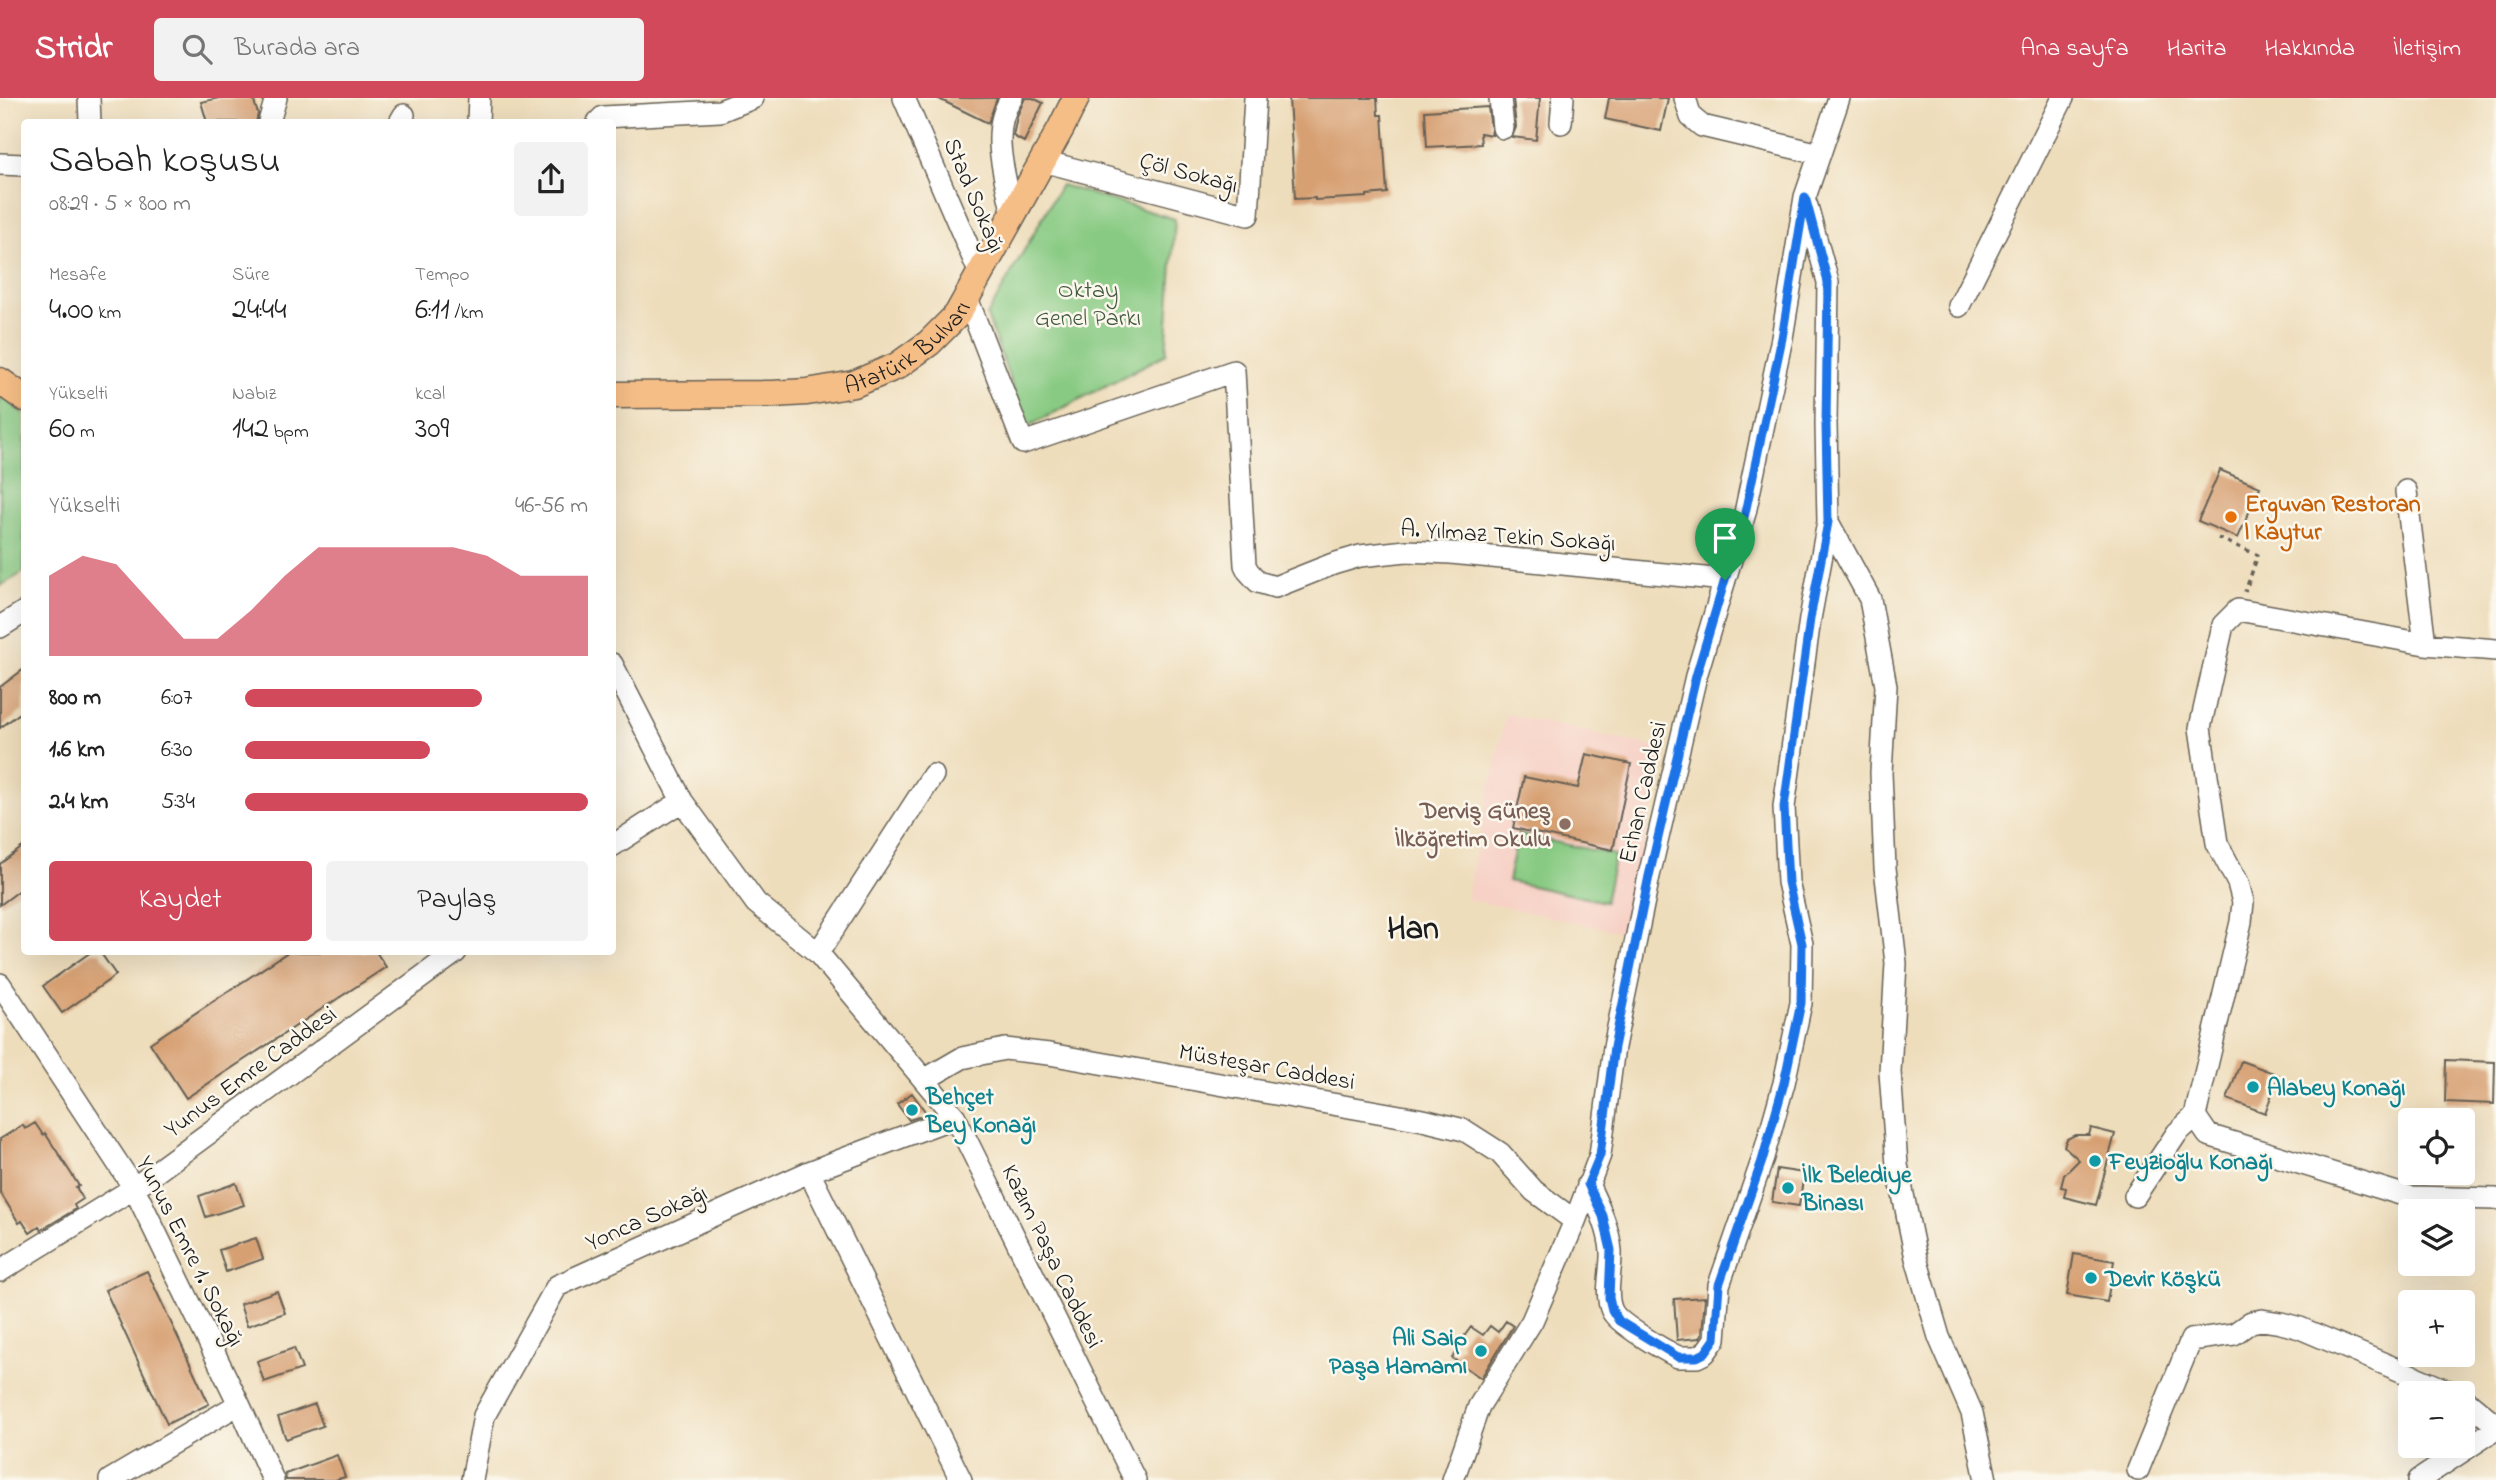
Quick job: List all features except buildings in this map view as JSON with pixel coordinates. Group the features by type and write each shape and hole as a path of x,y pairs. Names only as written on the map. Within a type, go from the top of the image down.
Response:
{"main road":[{"name":"Atatürk Bulvarı","path":"616,395 819,391 854,384 897,366 929,344 957,315 1076,98"},
{"path":"0,381 21,396"}],"street":[{"path":"89,98 90,119"},
{"path":"270,119 276,98"},
{"path":"478,119 479,98"},
{"path":"602,113 720,111 753,98"},
{"name":"Stad Sokağı","path":"904,98 980,274"},
{"path":"1012,98 1003,109 1000,152 1013,215"},
{"name":"Çöl Sokağı","path":"1043,161 1248,215 1255,98"},
{"path":"1500,98 1503,128"},
{"path":"1561,123 1563,98"},
{"path":"1685,98 1691,117 1702,126 1820,154"},
{"name":"Erhan Caddesi","path":"1453,1480 1479,1406 1532,1321 1600,1155 1614,1047 1649,876 1696,676 1745,513 1773,378 1805,197 1839,98"},
{"path":"1959,306 2063,98"},
{"path":"0,164 21,164"},
{"path":"1588,1184 1603,1216 1611,1250 1609,1298 1619,1321 1678,1357 1697,1357 1705,1353 1715,1339 1719,1285 1762,1161 1784,1083 1801,1003 1802,944 1788,882 1784,807 1808,632 1828,522 1828,282 1805,197"},
{"name":"A. Yılmaz Tekin Sokağı","path":"967,298 1023,443 1234,371 1245,565 1252,577 1266,586 1283,585 1308,573 1360,556 1406,551 1725,580"},
{"path":"2406,491 2425,643"},
{"path":"1828,522 1870,599 1886,686 1881,773 1885,868 1896,963 1890,1072 1897,1165 1920,1271 1939,1337 1972,1413 1986,1480"},
{"path":"2135,1196 2177,1133 2194,1116 2241,922 2243,902 2238,883 2217,843 2200,728 2223,625 2238,610 2425,643 2496,650"},
{"path":"0,627 21,614"},
{"name":"Kazım Paşa Caddesi","path":"616,672 682,801 756,903 818,953 955,1117 1135,1480"},
{"path":"818,953 933,775"},
{"path":"616,843 682,801"},
{"name":"Yunus Emre Caddesi","path":"0,1271 134,1188 452,955"},
{"name":"Yunus Emre 1. Sokağı","path":"0,984 134,1188 273,1480"},
{"name":"Müsteşar Caddesi","path":"924,1080 962,1058 1005,1049 1049,1054 1423,1121 1464,1130 1500,1153 1534,1191 1575,1221"},
{"path":"2194,1116 2208,1135 2410,1197 2496,1199"},
{"name":"Yonca Sokağı","path":"472,1480 484,1416 558,1286 808,1172 955,1117"},
{"path":"808,1172 961,1480"},
{"path":"2138,1470 2191,1340 2234,1335 2251,1322 2262,1320 2300,1328 2425,1381"},
{"path":"110,1480 239,1404"},
{"path":"2419,1480 2496,1427 2475,1408"}],"path":[{"path":"2218,538 2258,555 2238,610"}],"shaded area":[{"name":"Derviş Güneş İlköğretim Okulu","path":"1506,714 1665,749 1625,933 1466,899"}],"green space":[{"name":"Oktay Genel Parkı","path":"1061,185 1175,219 1166,354 1027,427 987,316"},
{"path":"0,396 21,412 21,574 0,586"},
{"path":"1518,834 1615,855 1605,902 1508,881"}],"place":[{"name":"Erguvan Restoran | Kaytur","path":"2231,517"},
{"name":"Derviş Güneş İlköğretim Okulu","path":"1565,824"},
{"name":"Alabey Konağı","path":"2253,1087"},
{"name":"Behçet Bey Konağı","path":"912,1110"},
{"name":"Feyzioğlu Konağı","path":"2095,1161"},
{"name":"İlk Belediye Binası","path":"1788,1188"},
{"name":"Devir Köşkü","path":"2091,1278"},
{"name":"Ali Saip Paşa Hamamı","path":"1481,1351"}],"district":[{"name":"Han","path":"1413,927"}],"route":[{"path":"1805,197 1828,282 1828,522 1810,619 1784,807 1788,882 1802,944 1801,1003 1784,1083 1762,1161 1719,1285 1715,1339 1705,1353 1688,1359 1670,1353 1619,1321 1612,1310 1609,1298 1611,1250 1603,1216 1588,1184 1600,1155 1614,1047 1649,876 1696,676 1725,580 1745,513 1782,338 1805,197"}]}
